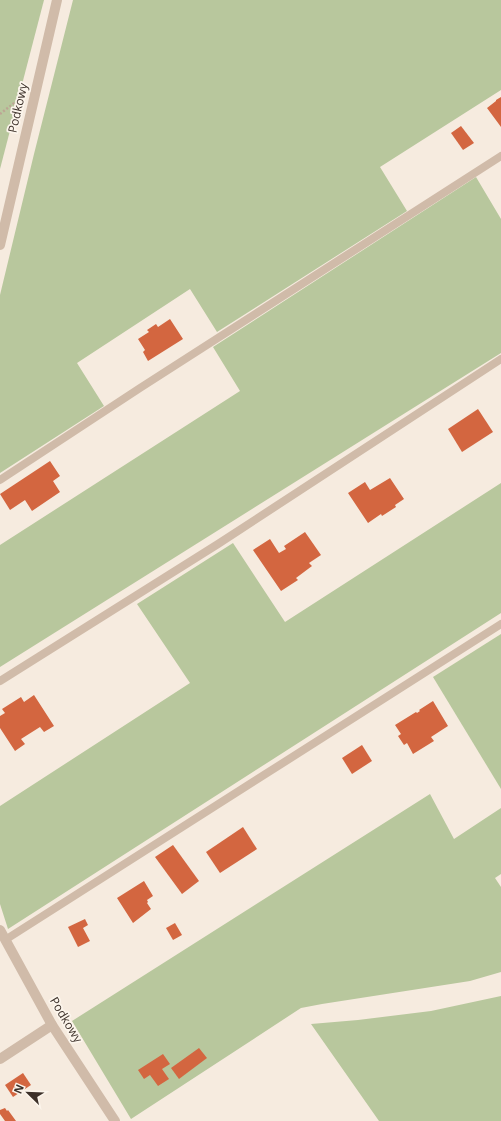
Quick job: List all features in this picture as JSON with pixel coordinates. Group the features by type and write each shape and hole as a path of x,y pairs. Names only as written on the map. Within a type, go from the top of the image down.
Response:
{"street":[{"name":"Podkowy","path":"0,245 57,0"},
{"name":"Podkowy","path":"0,930 52,1024 115,1121"},
{"path":"0,1059 52,1024"}],"lane":[{"path":"0,480 140,388 501,156"},
{"path":"0,681 218,544 501,359"},
{"path":"5,940 501,624"}],"green space":[{"path":"0,0 44,0 0,169"},
{"path":"73,0 501,0 501,90 380,167 407,211 217,332 190,289 77,363 104,406 0,473 0,295"},
{"path":"476,177 501,219 501,353 0,667 0,545 240,391 213,347"},
{"path":"501,483 501,613 8,929 0,904 0,806 190,683 137,604 233,543 285,622"},
{"path":"501,634 501,789 433,677"},
{"path":"430,794 454,839 501,808 501,874 495,878 501,887 501,972 470,981 301,1008 131,1119 72,1021"},
{"path":"501,996 501,1121 379,1121 311,1024 431,1011"}],"building":[{"path":"501,97 501,127 487,108"},
{"path":"461,126 474,143 463,150 451,133"},
{"path":"170,319 183,339 148,361 143,352 145,350 138,339 149,332 147,330 156,324 158,327"},
{"path":"478,409 493,432 462,452 448,429"},
{"path":"50,461 60,476 53,481 60,492 32,511 25,500 10,510 0,494"},
{"path":"390,478 404,499 395,505 396,507 382,516 381,514 368,523 348,493 365,482 370,490"},
{"path":"305,532 321,555 309,563 312,566 296,578 298,580 281,591 253,550 270,539 279,553 286,549 284,546"},
{"path":"34,695 54,726 44,732 40,727 21,739 25,744 15,751 0,728 0,716 5,713 2,709 21,697 24,702"},
{"path":"433,701 448,726 431,737 434,741 413,754 407,743 404,745 398,736 401,734 395,725 416,712 417,713"},
{"path":"362,745 372,761 352,774 342,758"},
{"path":"243,827 257,849 220,873 206,852"},
{"path":"173,845 199,881 182,894 155,857"},
{"path":"144,881 153,896 147,900 147,903 151,909 133,923 117,898"},
{"path":"85,919 88,925 83,928 90,941 78,947 68,927"},
{"path":"175,923 182,935 173,940 166,928"},
{"path":"199,1048 207,1058 179,1079 171,1068"},
{"path":"163,1054 170,1064 162,1069 169,1079 158,1086 150,1075 144,1079 138,1070"},
{"path":"23,1073 31,1085 13,1097 5,1085"},
{"path":"5,1108 16,1121 5,1121 0,1114 0,1110"}]}
